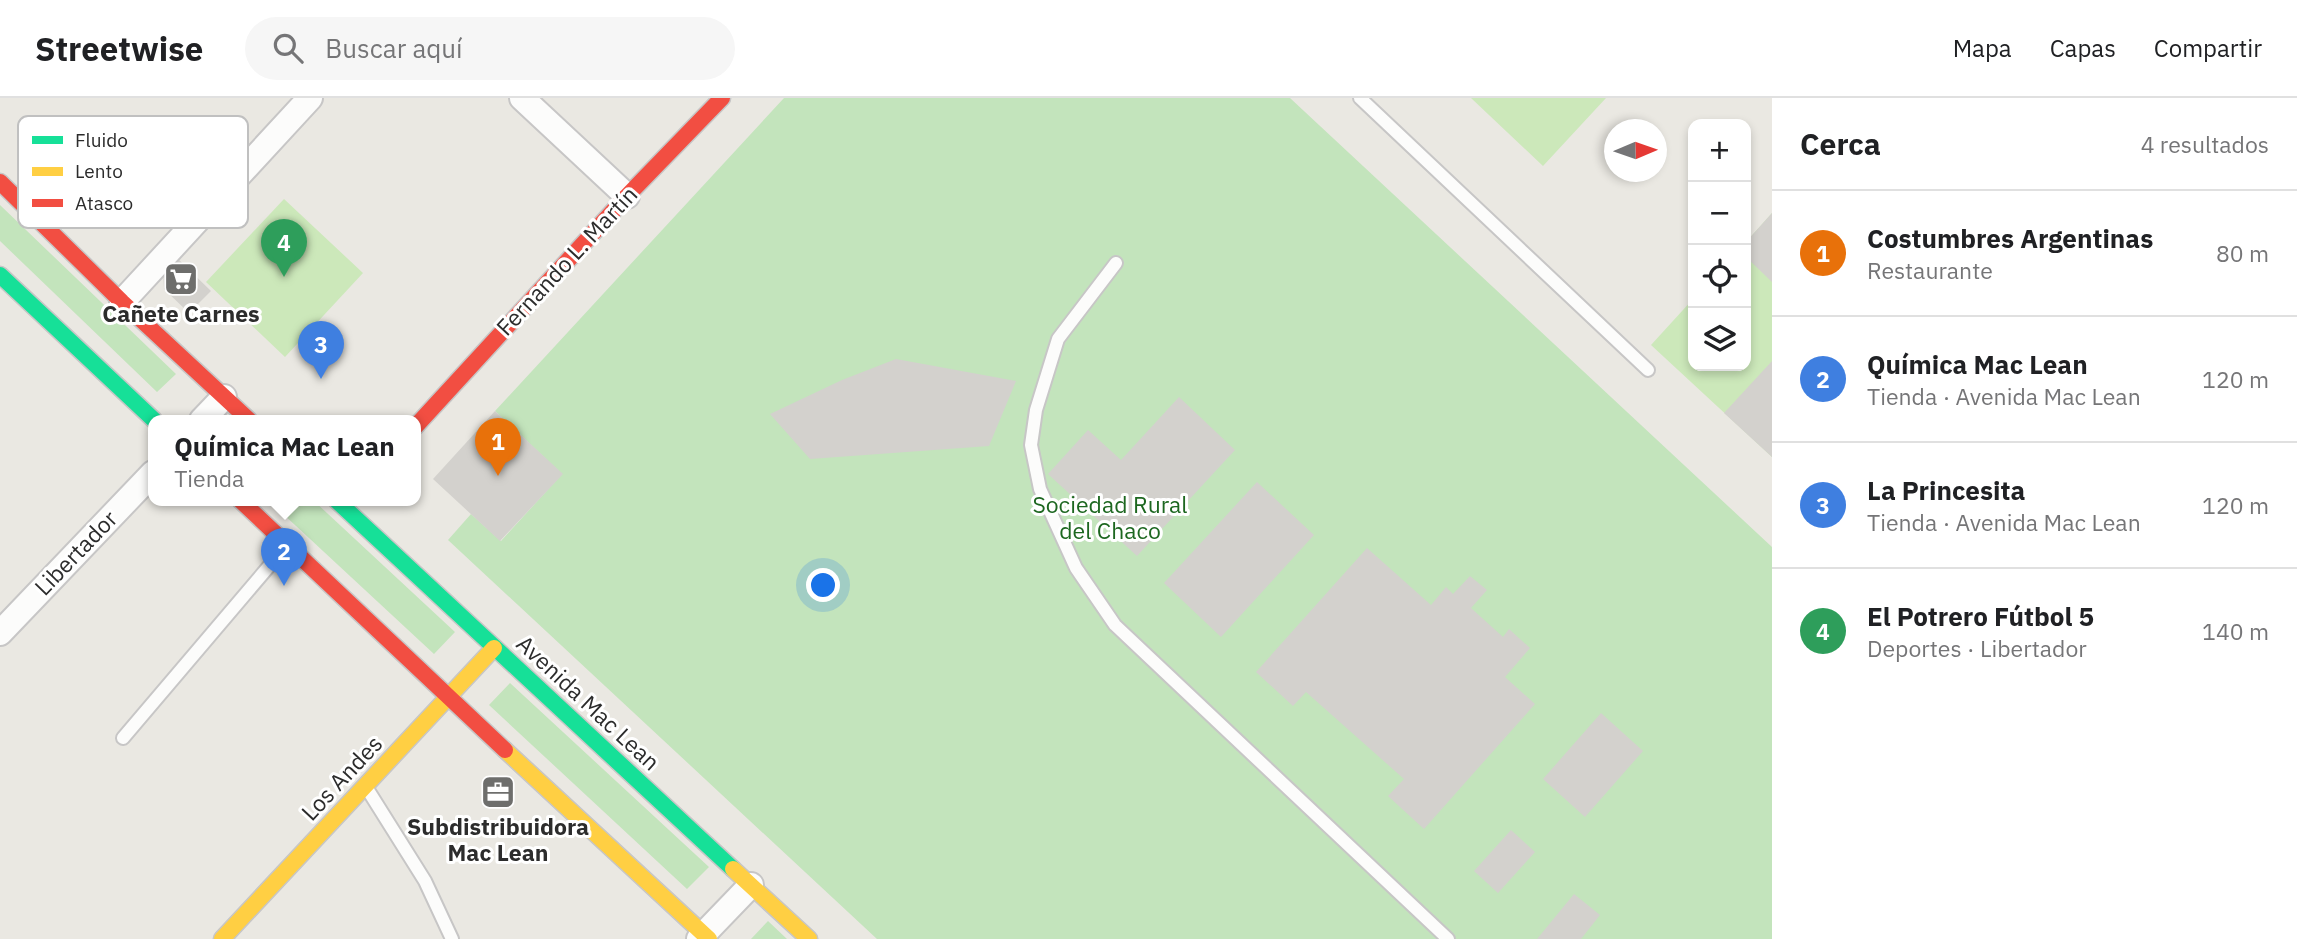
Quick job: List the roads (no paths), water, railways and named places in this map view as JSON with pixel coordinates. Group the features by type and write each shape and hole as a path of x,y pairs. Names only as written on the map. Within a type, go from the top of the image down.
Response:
{"main road":[{"name":"Fernando L. Martín","path":"421,419 627,196 722,98"},
{"path":"0,182 18,200"},
{"path":"47,228 244,415"},
{"path":"0,275 149,415"},
{"path":"247,506 704,937"},
{"name":"Avenida Mac Lean","path":"346,506 494,648 809,939"},
{"name":"Los Andes","path":"222,939 494,648"}],"street":[{"path":"248,165 310,98"},
{"path":"523,98 627,196"},
{"path":"122,302 190,228"},
{"path":"207,415 224,397"},
{"name":"Libertador","path":"0,633 148,478"},
{"path":"704,937 751,885"}],"lane":[{"path":"1360,98 1648,370"},
{"path":"1116,263 1058,339 1036,410 1031,445 1040,489 1076,568 1115,625 1448,939"},
{"path":"123,737 288,544"},
{"path":"366,787 425,881 452,939"}],"place":[{"name":"El Potrero Fútbol 5","path":"284,277"},
{"name":"Cañete Carnes","path":"181,279"},
{"name":"La Princesita","path":"321,379"},
{"name":"Costumbres Argentinas","path":"498,476"},
{"name":"Química Mac Lean","path":"284,586"},
{"name":"Subdistribuidora Mac Lean","path":"498,792"}],"park label":[{"name":"Sociedad Rural del Chaco","path":"1110,518"}]}
